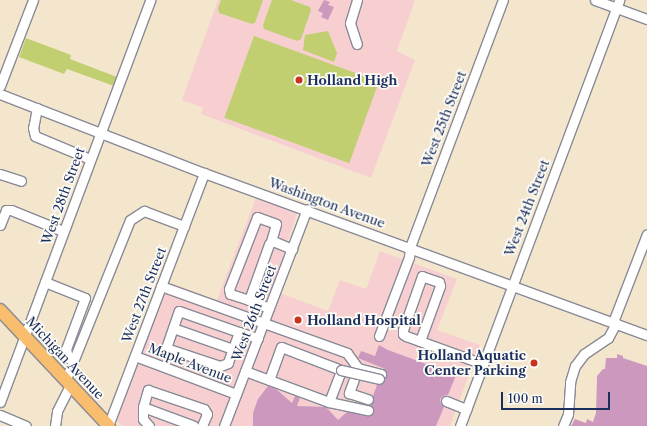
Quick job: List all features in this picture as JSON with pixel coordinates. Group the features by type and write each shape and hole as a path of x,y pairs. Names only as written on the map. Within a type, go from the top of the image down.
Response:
{"main road":[{"name":"Michigan Avenue","path":"0,310 109,426"}],"street":[{"path":"0,86 32,0"},
{"name":"West 28th Street","path":"0,402 150,0"},
{"path":"357,0 350,23 358,44"},
{"name":"West 25th Street","path":"379,336 409,257 410,247 503,0"},
{"path":"595,0 617,4 647,19"},
{"name":"West 24th Street","path":"460,426 617,4"},
{"name":"Washington Avenue","path":"0,94 204,173 307,209 647,335"},
{"path":"37,108 33,128 35,136 90,159"},
{"name":"West 27th Street","path":"109,426 204,173"},
{"path":"0,174 21,181"},
{"name":"West 26th Street","path":"225,426 307,209"},
{"path":"0,225 6,210 11,210 63,231"},
{"path":"55,426 56,410 68,382 73,361 130,220 144,211 184,226"},
{"path":"249,300 271,242 276,224 275,222 257,217 229,289 230,294 269,308"},
{"path":"563,426 568,414 570,382 575,366 584,354 608,338 615,323 647,234"},
{"path":"271,242 292,249"},
{"path":"420,341 440,286 439,282 422,276 402,330 406,336 483,364"},
{"path":"44,282 85,298 66,349 68,358 73,361"},
{"path":"161,286 347,353 358,368 380,376 341,370 281,347 269,380"},
{"path":"239,332 228,363 220,366 166,348 179,311 258,338"},
{"path":"173,328 232,350"},
{"name":"Maple Avenue","path":"135,356 236,394"},
{"path":"358,368 349,393 368,399"},
{"path":"329,402 341,370"},
{"path":"245,371 329,402 368,410"},
{"path":"149,426 143,419 143,407 148,390 204,409 207,414 202,426"},
{"path":"446,401 466,409"},
{"path":"143,407 194,426"},
{"path":"0,415 26,426"}],"shaded area":[{"name":"Holland High","path":"218,0 415,0 397,51 415,60 371,178 201,114 203,108 182,100"},
{"name":"Holland Hospital","path":"256,198 297,213 272,290 328,311 340,280 366,289 380,251 457,279 437,330 480,345 450,426 122,426 117,421 168,282 217,300"}],"green space":[{"path":"221,0 263,0 255,23 252,24 219,13 218,8"},
{"path":"272,0 291,0 310,7 311,10 301,39 297,41 264,29 263,25"},
{"path":"328,31 337,53 334,62 303,50 305,35"},
{"path":"254,36 379,81 349,163 224,118"},
{"path":"26,38 71,55 70,59 117,77 114,86 67,69 64,74 19,57"}],"building":[{"path":"324,0 330,2 328,5 334,7 328,20 321,17 323,13 318,11"},
{"path":"379,345 388,350 456,375 448,395 443,396 440,399 441,404 444,407 436,426 253,426 253,413 258,399 268,386 276,389 292,403 295,396 300,398 297,406 326,407 338,420 347,412 370,416 374,411 370,405 374,401 373,396 377,385 384,383 387,373 383,368 358,358 361,351 375,356"},
{"path":"617,354 623,356 623,358 647,366 647,426 571,426 575,419 586,423 587,419 593,422 596,413 597,376 603,369 605,369 606,358 617,358"}],"place":[{"name":"Holland High","path":"299,80"},
{"name":"Holland Hospital","path":"298,320"},
{"name":"Holland Aquatic Center Parking","path":"534,363"}]}
